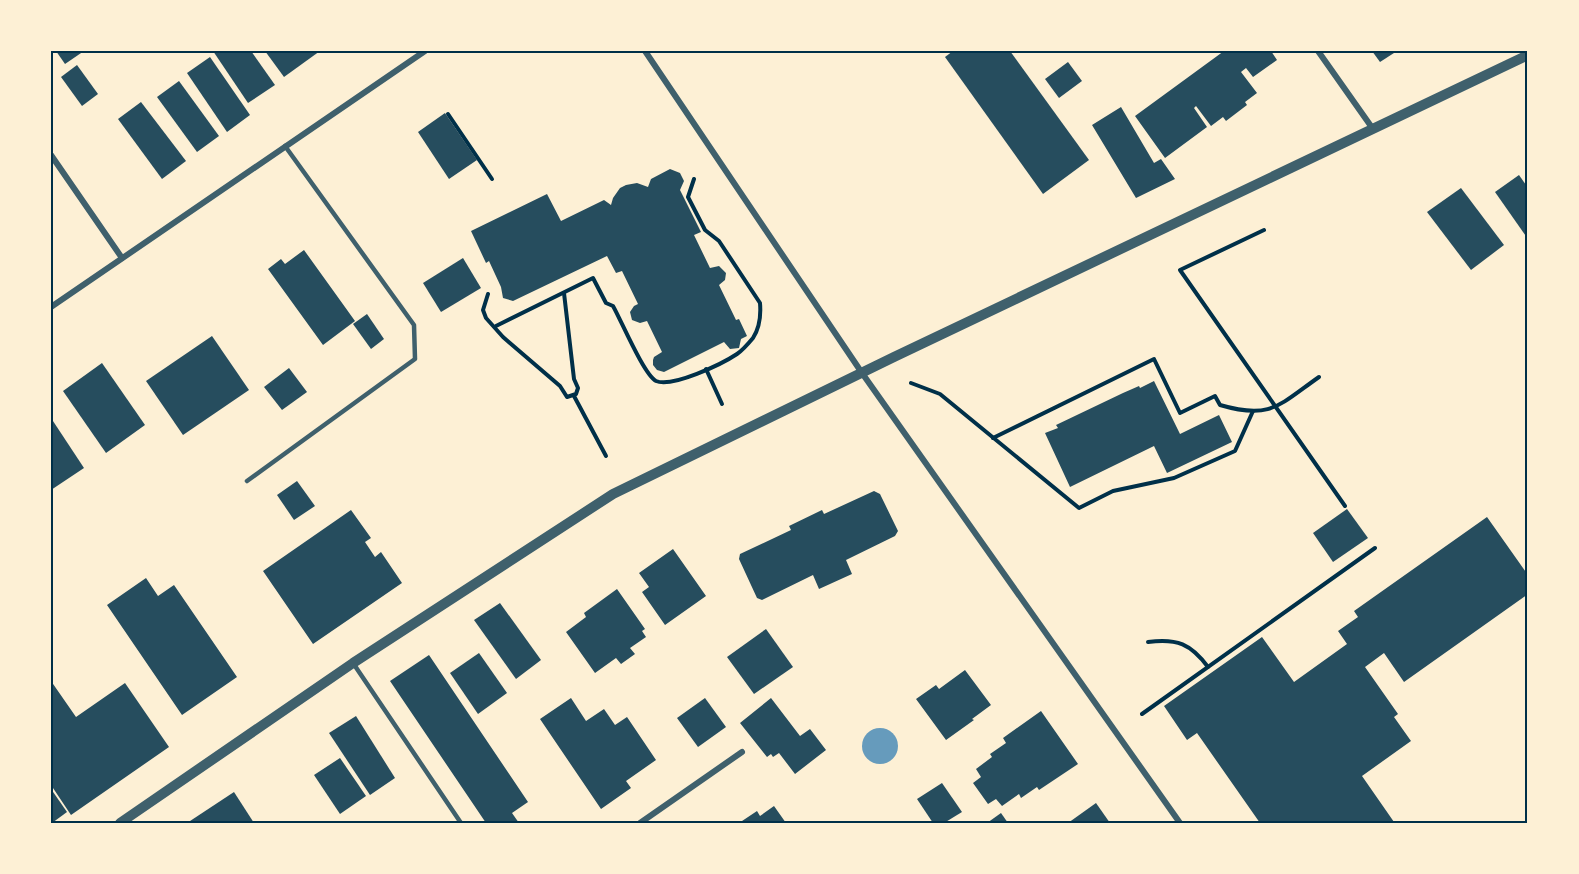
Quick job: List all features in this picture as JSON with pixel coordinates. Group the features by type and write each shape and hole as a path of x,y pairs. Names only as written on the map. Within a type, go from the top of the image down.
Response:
{"street":[{"path":"51,307 424,51"},
{"path":"645,51 862,373 1180,823"},
{"path":"1318,51 1373,129"},
{"path":"120,823 353,663 613,494 1528,55"},
{"path":"51,155 122,258"},
{"path":"640,823 742,752"}],"lane":[{"path":"247,481 415,359 414,325 285,146"},
{"path":"353,663 461,823"}],"path":[{"path":"448,114 492,179"},
{"path":"496,326 593,278 606,303 613,306 646,372 655,381 667,383 679,381 734,356 747,345 758,328 761,312 758,298 719,241 705,230 688,197 694,179"},
{"path":"1264,230 1180,270 1345,506"},
{"path":"564,293 574,379 578,388 574,396"},
{"path":"488,294 483,310 486,318 503,337 560,386 567,397 574,396"},
{"path":"993,438 1154,359 1180,412 1215,396 1220,405 1253,411 1276,408 1320,377"},
{"path":"706,369 722,404"},
{"path":"911,383 940,394 1079,508 1113,491 1174,478 1235,451 1253,411"},
{"path":"574,396 606,456"},
{"path":"1142,714 1375,548"},
{"path":"1148,642 1173,642 1190,647 1209,667"}],"water":[{"path":"880,728 893,733 898,746 893,759 880,764 867,759 862,746 867,733"}],"building":[{"path":"56,51 84,51 65,64"},
{"path":"213,51 251,51 275,85 248,103"},
{"path":"265,51 320,51 284,77"},
{"path":"953,51 1010,51 1089,160 1043,194 945,57"},
{"path":"1224,51 1271,51 1277,60 1253,77 1246,68 1241,72 1257,93 1245,102 1247,105 1226,121 1223,117 1211,126 1196,106 1194,108 1207,127 1165,158 1135,116"},
{"path":"1372,51 1393,51 1394,53 1380,62"},
{"path":"210,57 250,115 227,132 187,73"},
{"path":"1068,62 1082,81 1059,98 1045,79"},
{"path":"77,65 98,94 82,106 61,77"},
{"path":"179,81 219,136 197,152 157,97"},
{"path":"141,102 186,161 162,179 118,119"},
{"path":"1121,107 1154,163 1161,159 1175,179 1136,198 1092,125"},
{"path":"445,113 477,160 449,179 418,132"},
{"path":"670,169 680,173 684,181 680,190 701,232 694,235 710,268 719,266 726,273 725,280 719,285 736,320 739,319 747,336 741,339 739,348 730,349 724,342 664,372 657,370 653,365 653,360 662,352 647,321 640,323 632,320 630,312 638,304 622,271 616,273 607,256 513,301 503,298 501,287 489,261 486,263 471,231 547,194 561,221 604,200 611,205 620,188 637,183 648,187 651,179"},
{"path":"1519,175 1528,188 1528,239 1495,192"},
{"path":"1461,188 1504,245 1471,270 1427,212"},
{"path":"304,250 355,321 323,345 268,269 281,259 285,264"},
{"path":"463,258 481,288 441,312 423,283"},
{"path":"367,314 384,339 371,349 353,324"},
{"path":"212,336 249,390 183,435 146,381"},
{"path":"102,363 145,425 106,453 63,391"},
{"path":"289,368 307,392 282,410 264,387"},
{"path":"1154,381 1180,434 1219,415 1232,442 1167,473 1154,446 1070,487 1045,433 1058,428 1056,425 1123,393"},
{"path":"51,418 84,468 51,490"},
{"path":"297,481 315,506 294,520 277,495"},
{"path":"874,491 880,494 898,531 895,536 846,560 852,574 819,589 813,575 762,600 757,598 739,559 740,554 791,530 789,526 822,510 824,514"},
{"path":"1347,509 1368,538 1333,562 1313,533"},
{"path":"351,510 371,538 365,542 375,557 381,552 402,583 313,644 263,571"},
{"path":"1487,517 1528,575 1528,594 1404,682 1384,653 1365,667 1398,714 1394,717 1411,741 1362,776 1394,822 1260,823 1197,733 1187,740 1164,706 1262,637 1294,682 1347,644 1338,631 1358,617 1354,611"},
{"path":"673,549 706,596 665,625 642,592 649,587 639,573"},
{"path":"146,578 158,596 174,585 237,677 182,715 107,605"},
{"path":"617,589 645,629 642,631 646,637 630,648 635,654 621,664 616,658 595,673 566,632 586,617 584,613"},
{"path":"500,603 541,660 516,679 474,620"},
{"path":"766,629 793,667 754,694 727,657"},
{"path":"479,653 507,693 478,714 450,673"},
{"path":"429,655 528,802 512,813 519,823 486,823 390,681"},
{"path":"965,670 991,705 946,740 916,699 936,685 939,689"},
{"path":"51,681 76,717 125,683 169,747 71,815 51,785"},
{"path":"571,698 586,721 604,709 615,725 627,717 656,760 626,781 631,788 601,809 540,719"},
{"path":"705,698 726,727 698,747 677,718"},
{"path":"771,698 800,736 810,729 826,750 795,774 779,753 773,757 771,754 767,757 740,723"},
{"path":"1041,711 1078,764 1039,790 1037,787 1021,798 1019,794 1002,806 996,799 988,804 973,783 981,777 976,769 992,757 990,754 1006,743 1003,738"},
{"path":"356,716 395,778 370,795 329,733"},
{"path":"340,758 366,796 340,814 314,775"},
{"path":"942,783 962,812 944,823 933,823 917,799"},
{"path":"51,789 67,812 52,823 51,823"},
{"path":"234,792 254,823 187,823"},
{"path":"1096,803 1110,823 1068,823"},
{"path":"774,806 786,823 739,823 757,811 760,816"},
{"path":"1001,813 1008,823 987,823"}]}
